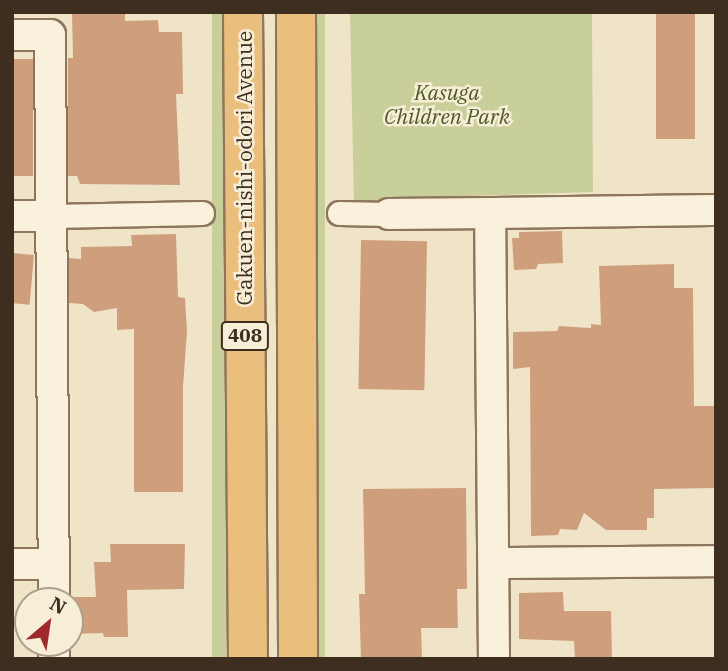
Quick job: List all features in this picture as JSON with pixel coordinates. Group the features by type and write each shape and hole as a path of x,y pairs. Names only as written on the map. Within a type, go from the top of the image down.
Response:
{"highway":[{"name":"Gakuen-nishi-odori Avenue","path":"243,12 248,659"},
{"name":"408","path":"296,12 298,659"}],"street":[{"path":"12,35 50,35 54,587"},
{"path":"339,213 716,210"},
{"path":"490,213 494,659"},
{"path":"12,216 202,214"},
{"path":"494,563 716,561"},
{"path":"12,564 54,564"}],"green space":[{"path":"212,12 226,12 226,659 212,659"},
{"path":"312,12 325,12 325,659 312,659"},
{"name":"Kasuga Children Park","path":"350,12 592,12 593,192 378,199 378,208 354,208"}],"building":[{"path":"72,12 125,12 125,21 158,20 159,32 182,32 183,94 176,94 180,185 80,184 77,176 68,176 68,58 73,58"},
{"path":"656,12 695,12 695,139 656,139"},
{"path":"12,59 33,59 33,176 12,176"},
{"path":"562,231 563,263 538,264 536,269 514,270 512,238 519,238 519,232"},
{"path":"176,234 178,297 185,298 187,331 183,387 183,492 134,492 134,329 117,330 117,308 94,312 83,304 69,303 69,258 81,259 81,247 132,246 131,235"},
{"path":"361,240 427,241 424,390 358,389"},
{"path":"12,253 34,255 30,305 12,303"},
{"path":"674,264 674,288 693,288 694,406 716,406 716,488 654,489 654,518 647,518 647,530 606,530 584,513 577,530 560,529 558,535 531,536 530,367 513,369 513,332 557,331 559,326 591,328 591,324 601,325 599,266"},
{"path":"466,488 467,589 457,589 458,628 421,628 422,659 361,659 359,594 365,594 363,489"},
{"path":"110,544 185,544 184,589 127,590 128,637 84,634 84,597 96,597 94,562 111,562"},
{"path":"563,592 564,611 611,611 612,659 575,659 574,641 519,639 519,593"}]}
